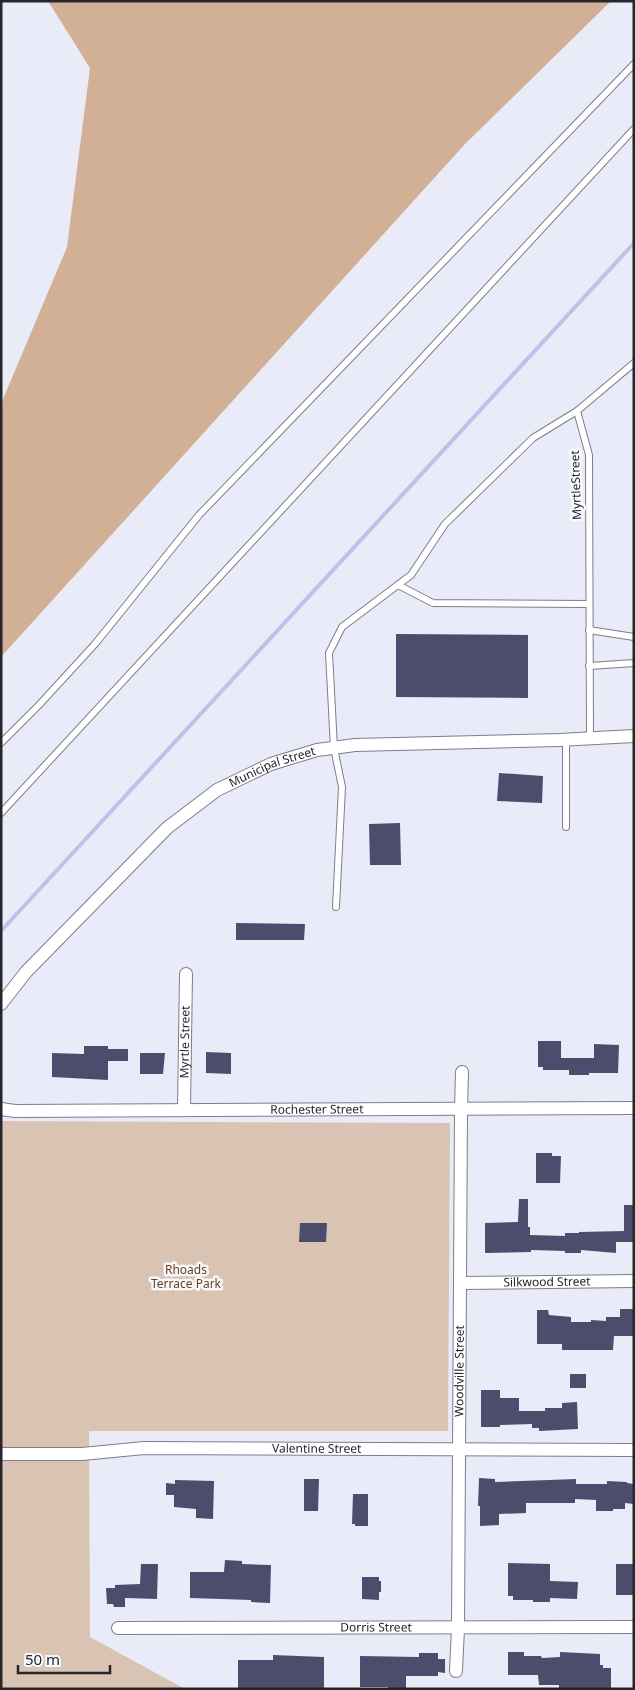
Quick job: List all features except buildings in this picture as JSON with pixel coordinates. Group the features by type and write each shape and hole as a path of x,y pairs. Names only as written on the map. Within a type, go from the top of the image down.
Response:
{"street":[{"name":"Municipal Street","path":"1,1004 26,972 167,828 216,790 271,764 316,750 355,745 566,740 634,736"},
{"name":"Myrtle Street","path":"184,1110 186,974"},
{"name":"Woodville Street","path":"456,1671 458,1628 462,1072"},
{"name":"Rochester Street","path":"1,1109 15,1111 634,1108"},
{"name":"Silkwood Street","path":"461,1282 634,1281"},
{"name":"Valentine Street","path":"1,1454 82,1454 144,1448 634,1450"},
{"name":"Dorris Street","path":"118,1628 634,1627"}],"lane":[{"path":"1,742 39,705 89,650 199,515 634,64"},
{"path":"1,813 634,129"},
{"path":"336,907 342,787 334,748 329,653 342,627 411,575 444,524 533,438 577,411 634,363"},
{"name":"MyrtleStreet","path":"577,411 589,455 590,739"},
{"path":"398,585 433,603 589,604"},
{"path":"589,630 634,637"},
{"path":"589,666 634,663"},
{"path":"566,740 566,827"}],"green space":[{"name":"Rhoads Terrace Park","path":"1,1121 450,1123 448,1431 89,1431 90,1637 185,1689 1,1689"}],"shaded area":[{"path":"48,1 611,1 465,144 1,657 1,404 67,247 90,68"}],"waterway":[{"path":"1,931 634,243"}]}
